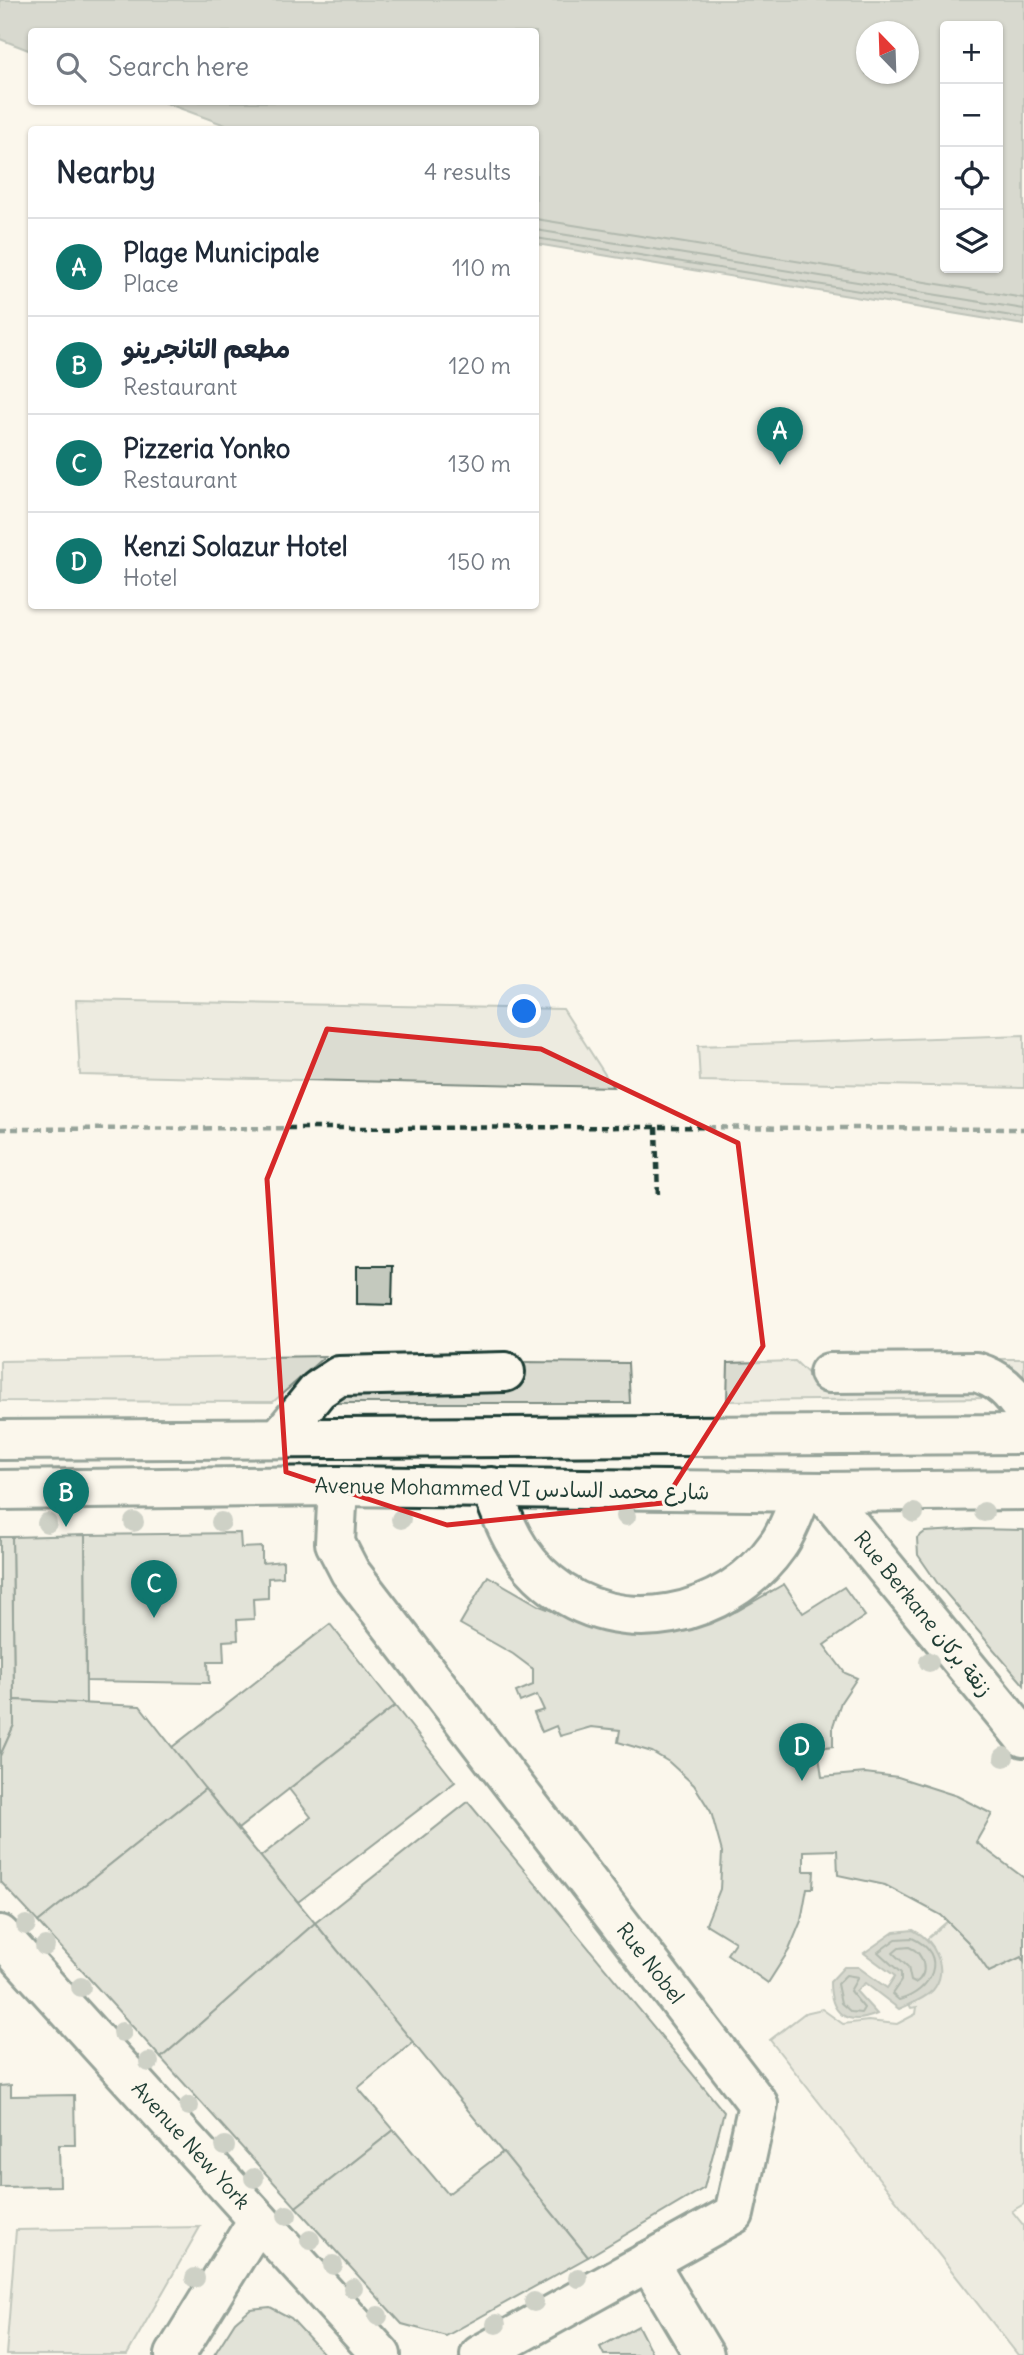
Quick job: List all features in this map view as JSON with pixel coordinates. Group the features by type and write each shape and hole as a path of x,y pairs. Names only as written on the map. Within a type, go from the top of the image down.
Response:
{"street":[{"path":"279,1438 317,1390 339,1376 505,1372"},
{"path":"829,1373 976,1372 996,1378 1015,1397 1024,1411"},
{"path":"0,1440 1024,1434"},
{"name":"Avenue Mohammed VI شارع محمد السادس","path":"0,1490 338,1486 813,1492 1024,1490"},
{"name":"Rue Nobel","path":"338,1486 335,1543 349,1572 758,2104 734,2214 480,2355"},
{"path":"491,1487 513,1544 548,1583 594,1608 646,1617 697,1609 743,1583 779,1544 813,1492"},
{"name":"Rue Berkane زنقة بركان","path":"813,1492 1024,1737"},
{"name":"Avenue New York","path":"0,1935 381,2355"},
{"path":"175,2355 258,2220"},
{"path":"648,2262 704,2355"}],"path":[{"path":"656,1127 658,1199"},
{"path":"0,1129 1024,1129"}],"highlighted area":[{"path":"327,1029 541,1049 738,1143 763,1346 663,1503 447,1525 286,1472 267,1179"}],"shaded area":[{"path":"76,1000 563,1009 613,1087 80,1075"},
{"path":"1024,1035 1024,1088 700,1081 698,1046"},
{"path":"325,1356 273,1402 0,1401 0,1361"},
{"path":"986,1359 1024,1359 1024,1393"},
{"path":"795,1361 815,1380 972,1383 989,1398 727,1401 728,1363"},
{"path":"523,1362 628,1363 630,1403 326,1403 333,1388 496,1385"},
{"path":"948,1921 968,1942 989,1972 1021,1957 1024,1962 1024,2204 1012,2211 1024,2226 1024,2355 1018,2355 770,2040 805,2013 822,2009 843,2024 868,2021 897,2024 916,2014 917,2007 911,2008 909,2004 917,2001 933,1947 927,1939"},
{"path":"200,2227 127,2355 6,2355 16,2230"}],"water":[{"path":"0,0 1024,0 1024,325 539,244 539,126 228,126 171,105 539,105 539,28 28,28 28,50 0,39"},
{"path":"913,1930 933,1948 940,1964 938,1982 933,1990 922,1999 899,2009 865,1983 856,1991 877,2014 857,2019 842,2015 833,2002 830,1982 844,1967 858,1967 887,1988 895,1976 864,1953 894,1932"}],"building":[{"path":"357,1266 393,1266 392,1305 357,1304"},
{"path":"1024,1530 1024,1685 938,1584 918,1555 917,1538 925,1532"},
{"path":"240,1533 241,1548 262,1547 262,1563 283,1561 283,1577 268,1578 268,1598 253,1599 254,1619 237,1620 238,1640 223,1641 224,1662 208,1662 209,1683 86,1681 85,1535"},
{"path":"85,1535 86,1704 14,1700 12,1537"},
{"path":"0,1537 12,1537 14,1725 0,1756"},
{"path":"488,1576 540,1606 578,1621 685,1628 737,1611 784,1584 803,1613 844,1587 865,1616 824,1645 845,1673 857,1678 841,1702 833,1726 833,1746 818,1748 822,1777 865,1773 898,1777 957,1796 992,1814 976,1842 1024,1878 1024,1962 1021,1957 989,1972 968,1942 941,1915 885,1885 838,1875 837,1850 804,1851 804,1871 814,1871 813,1888 807,1888 801,1921 789,1950 768,1983 727,1954 735,1942 706,1924 720,1889 722,1852 711,1812 694,1785 669,1762 652,1752 618,1742 620,1730 591,1727 560,1736 556,1726 542,1732 534,1713 544,1710 537,1695 520,1702 516,1692 533,1685 533,1669 513,1654 460,1624"},
{"path":"330,1624 395,1706 238,1829 171,1748"},
{"path":"14,1700 140,1706 205,1789 38,1922 0,1881 0,1756 14,1725"},
{"path":"395,1706 455,1782 298,1902 260,1857 311,1817 289,1789"},
{"path":"205,1789 315,1923 161,2058 38,1922"},
{"path":"468,1802 724,2112 704,2188 588,2257 315,1923"},
{"path":"315,1923 413,2042 358,2088 394,2130 296,2207 161,2058"},
{"path":"11,2085 11,2096 74,2095 75,2145 59,2145 60,2186 0,2187 0,2086"},
{"path":"394,2130 448,2194 503,2152 588,2257 446,2336 402,2324 296,2207"},
{"path":"270,2307 291,2318 325,2355 214,2355 235,2322 250,2309"},
{"path":"638,2326 653,2355 604,2355 600,2347"}],"place":[{"name":"Plage Municipale","path":"780,465"},
{"name":"مطعم التانجرينو","path":"66,1527"},
{"name":"Pizzeria Yonko","path":"154,1618"},
{"name":"Kenzi Solazur Hotel","path":"802,1781"}]}
